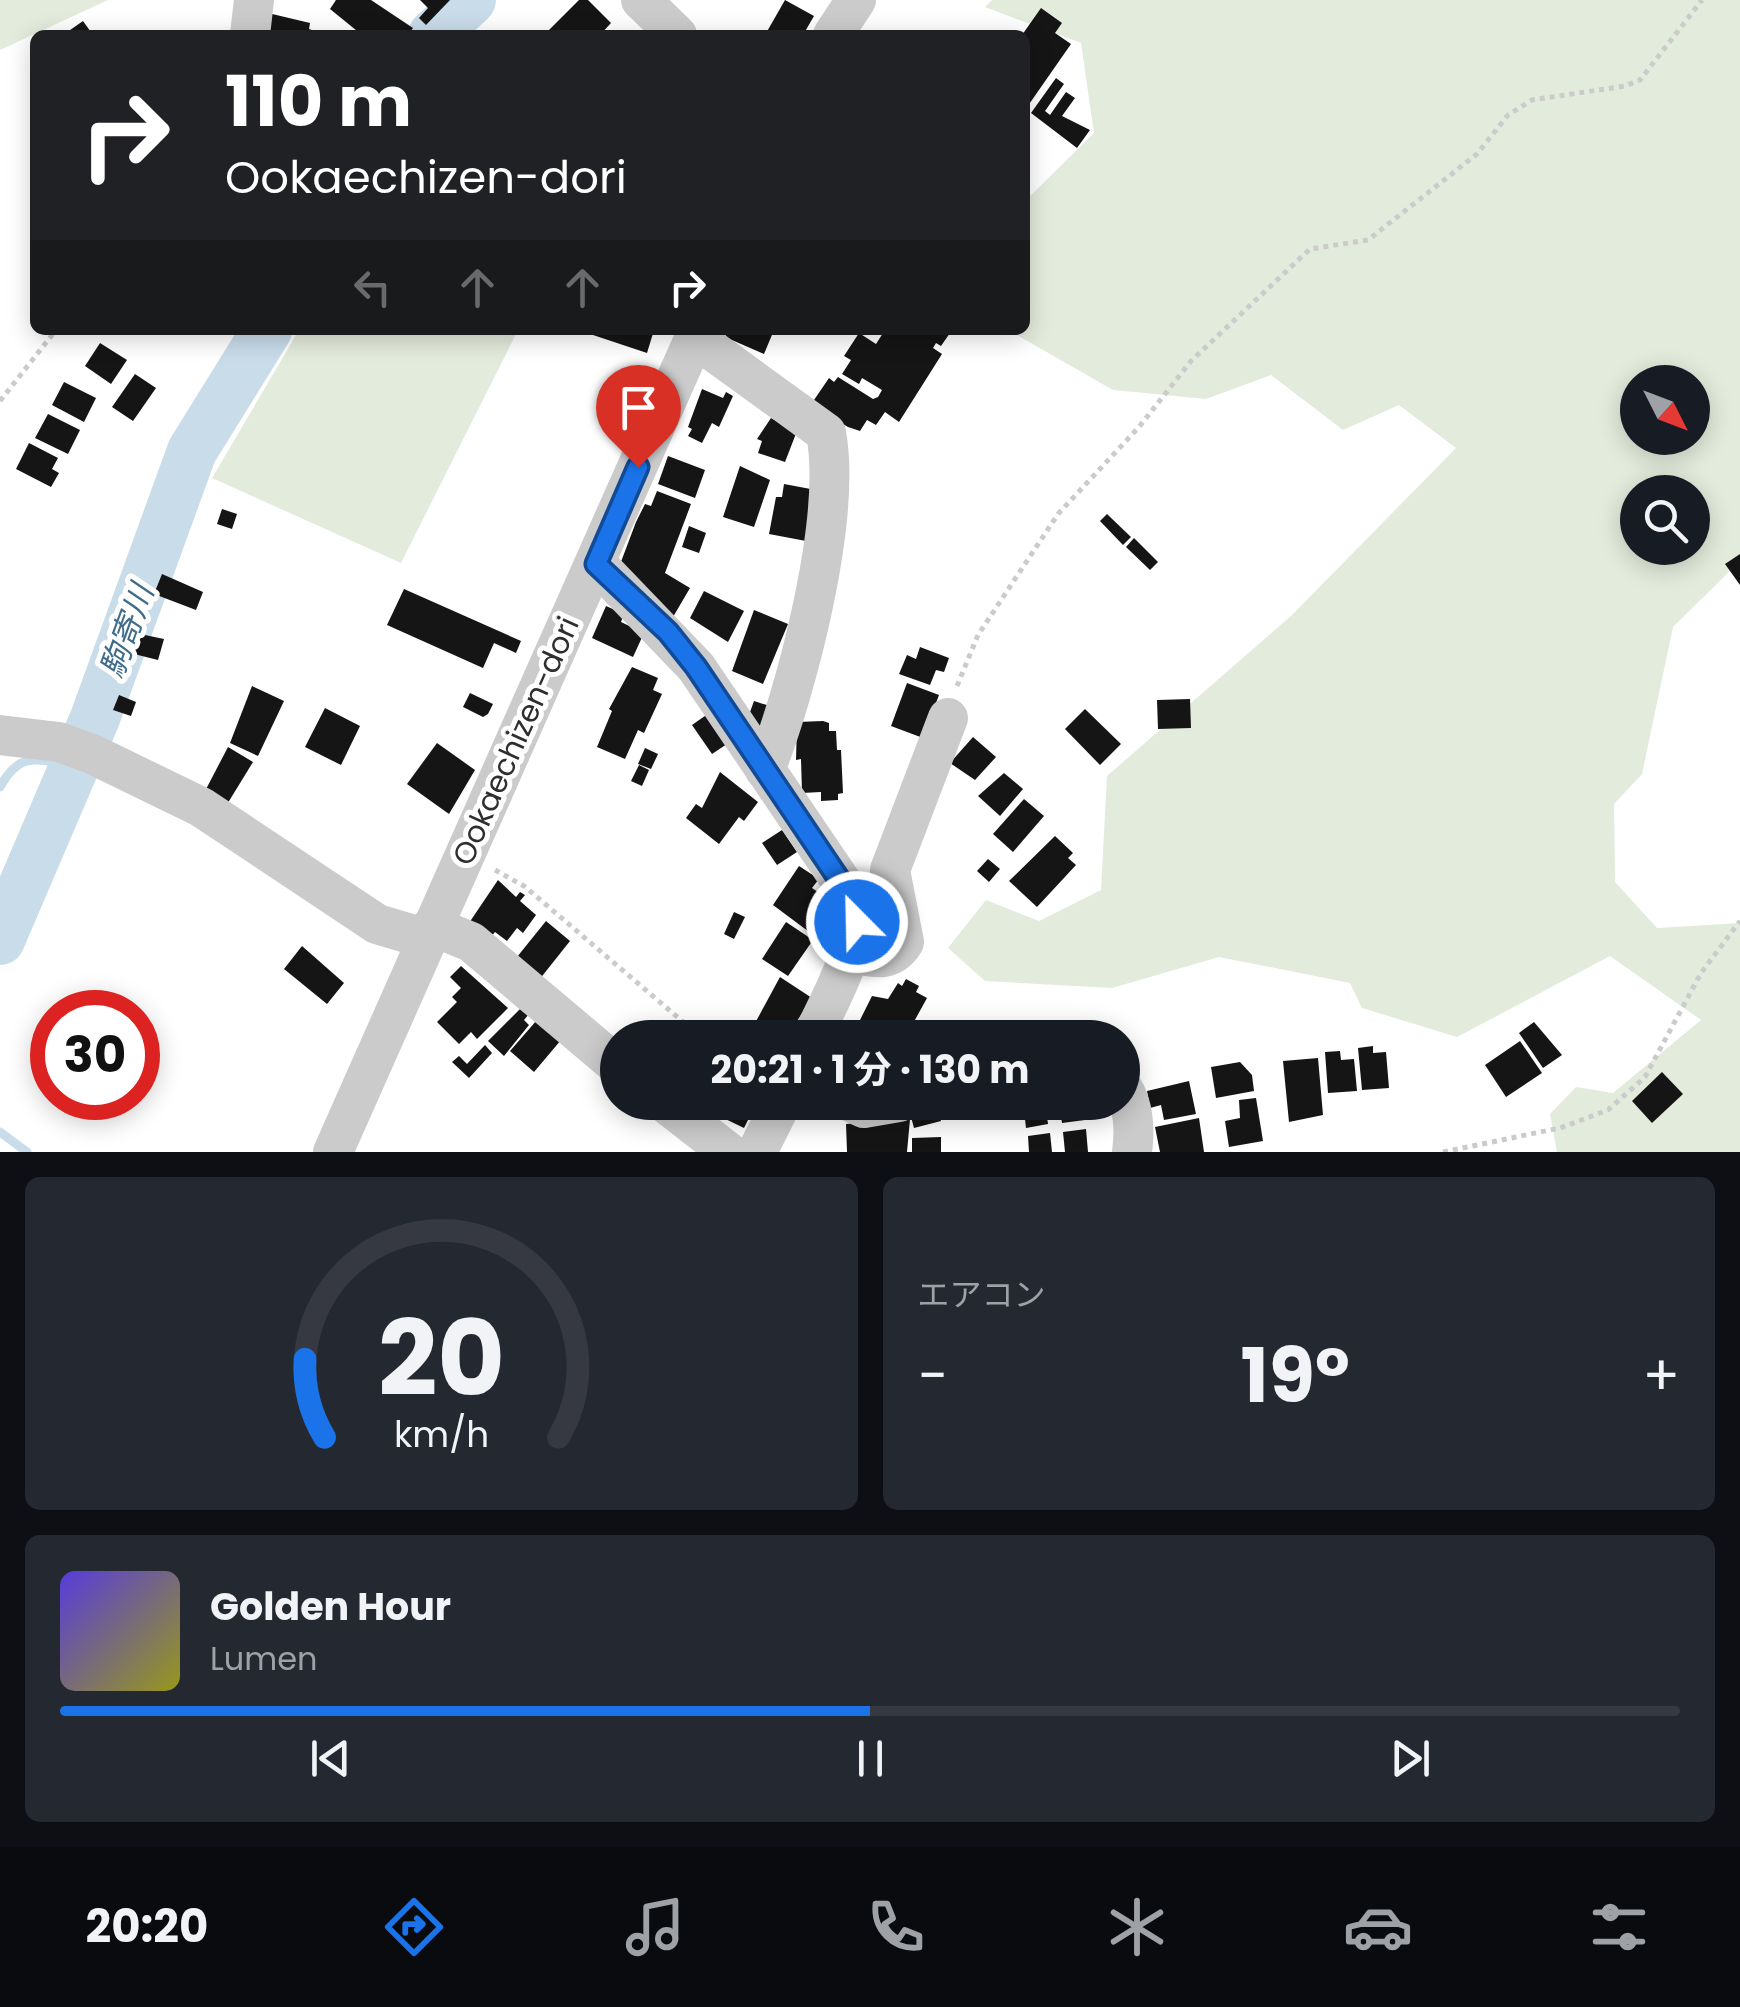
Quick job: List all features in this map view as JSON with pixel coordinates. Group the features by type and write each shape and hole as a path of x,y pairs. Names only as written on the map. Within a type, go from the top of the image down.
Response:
{"street":[{"path":"251,30 254,0"},
{"path":"642,0 672,30"},
{"path":"837,30 856,0"},
{"name":"Ookaechizen-dori","path":"333,1152 696,335"},
{"path":"697,335 826,433 830,456 821,554 790,706 765,770"},
{"path":"596,564 668,632 696,667 853,900 857,922 850,953 820,1020"},
{"path":"850,953 882,959 896,954 904,942 890,870 948,718"},
{"path":"0,735 84,750 201,807 377,924 471,942 600,1051"},
{"path":"697,1120 753,1151 771,1120"},
{"path":"1132,1120 1132,1152"}],"path":[{"path":"948,718 964,660 1032,550 1191,361 1310,250 1368,240 1477,154 1508,114 1532,100 1626,86 1640,80 1702,0"},
{"path":"0,401 52,335"},
{"path":"465,854 524,886 681,1020"},
{"path":"1443,1152 1560,1128 1608,1110 1645,1078 1701,973 1740,921"}],"green space":[{"path":"0,0 108,0 43,30 30,30 30,36 0,50"},
{"path":"992,0 1740,0 1740,561 1673,627 1642,774 1614,804 1615,882 1657,928 1740,923 1740,1152 1557,1152 1550,1114 1576,1087 1613,1093 1701,1020 1610,956 1457,1037 1362,1008 1350,983 1219,957 1112,988 985,981 948,948 986,900 1039,921 1101,890 1107,776 1292,615 1456,448 1399,405 1343,430 1271,375 1206,399 1113,390 1017,335 1030,335 1030,196 1094,133 1081,43 985,7"},
{"path":"296,335 515,335 401,563 212,478"}],"building":[{"path":"336,0 371,0 413,28 356,30 330,9"},
{"path":"420,0 450,0 426,25 419,18 428,8"},
{"path":"579,0 588,0 611,23 605,30 549,30"},
{"path":"785,0 814,16 806,30 768,30"},
{"path":"1041,8 1062,23 1055,33 1071,44 1030,103 1030,30 1026,30"},
{"path":"268,13 310,23 312,30 263,30"},
{"path":"83,21 89,30 70,30"},
{"path":"1056,78 1064,84 1045,111 1050,115 1066,92 1075,98 1062,116 1090,130 1077,148 1031,113"},
{"path":"593,335 652,335 647,353"},
{"path":"726,335 772,335 764,354"},
{"path":"858,335 876,344 882,335 949,335 941,346 936,343 933,348 942,354 899,422 885,412 876,425 867,420 860,431 818,409 814,400 829,378 834,382 838,377 873,399 878,397 882,390 862,378 859,384 842,374 851,360 844,356"},
{"path":"100,343 127,360 111,384 85,366"},
{"path":"135,374 156,388 133,421 112,407"},
{"path":"64,382 96,398 84,422 52,405"},
{"path":"702,389 723,398 726,392 733,396 719,427 712,423 702,443 688,436 692,429 688,427"},
{"path":"620,394 639,402 623,438 604,430"},
{"path":"48,414 80,430 68,454 35,438"},
{"path":"771,418 797,431 785,462 758,453 762,441 757,439"},
{"path":"29,443 58,458 52,469 59,473 51,487 16,469"},
{"path":"668,456 705,470 695,498 658,484"},
{"path":"740,466 770,480 754,527 723,517"},
{"path":"784,484 816,490 806,541 769,534 776,497 782,497"},
{"path":"657,491 691,504 665,573 690,588 673,617 616,575 636,522 645,504 651,506"},
{"path":"222,509 237,514 232,529 217,524"},
{"path":"1107,514 1131,537 1123,545 1100,521"},
{"path":"689,526 706,533 699,553 682,547"},
{"path":"1134,538 1158,562 1150,570 1126,547"},
{"path":"1740,554 1740,585 1725,564"},
{"path":"162,574 203,592 196,610 154,594"},
{"path":"404,589 521,641 516,653 494,643 483,668 387,625"},
{"path":"704,591 744,611 728,642 690,618"},
{"path":"606,606 624,614 621,622 644,633 633,657 592,638"},
{"path":"754,610 788,624 763,684 732,671"},
{"path":"140,634 164,639 158,660 134,654"},
{"path":"920,647 949,658 944,672 936,670 930,685 899,674 907,655 916,659"},
{"path":"632,667 658,678 653,690 662,694 644,733 638,730 625,759 597,747 612,711 609,709"},
{"path":"907,683 939,695 923,738 891,726"},
{"path":"252,686 284,701 258,756 230,743"},
{"path":"470,693 493,704 488,714 483,717 463,707"},
{"path":"119,695 136,702 131,716 113,710"},
{"path":"1190,699 1191,728 1158,729 1157,700"},
{"path":"754,701 770,706 768,731 746,723"},
{"path":"325,708 360,726 341,765 305,747"},
{"path":"1085,709 1121,744 1100,765 1065,729"},
{"path":"712,711 733,740 712,754 692,725"},
{"path":"797,722 829,723 829,731 836,731 837,750 841,750 843,793 838,794 838,800 821,801 821,792 802,793 801,759 796,760"},
{"path":"973,737 996,757 975,780 950,763"},
{"path":"437,743 475,770 449,814 407,784"},
{"path":"228,747 253,762 226,806 204,793"},
{"path":"645,748 658,754 651,769 638,764"},
{"path":"639,765 649,770 642,786 631,781"},
{"path":"720,772 758,802 744,821 739,817 719,844 686,818 696,804 702,808"},
{"path":"1004,773 1023,789 1000,816 978,796"},
{"path":"1024,799 1044,816 1013,852 993,834"},
{"path":"782,830 797,852 777,865 762,843"},
{"path":"1055,836 1073,853 1068,858 1076,865 1037,907 1009,881"},
{"path":"988,859 1000,869 989,882 977,871"},
{"path":"799,866 819,879 812,888 838,906 820,940 773,905"},
{"path":"498,880 516,897 520,892 525,895 520,901 536,915 523,933 517,928 507,941 495,932 490,938 469,923"},
{"path":"734,912 745,917 734,939 724,934"},
{"path":"546,921 570,941 539,980 517,957"},
{"path":"786,922 813,940 788,976 762,959"},
{"path":"302,946 344,983 327,1004 284,969"},
{"path":"461,966 508,1008 477,1039 471,1032 459,1044 437,1022 457,1002 452,997 461,988 450,977"},
{"path":"780,977 812,998 798,1020 757,1020"},
{"path":"906,979 919,986 916,992 927,998 915,1020 860,1020 872,996 888,999 898,983 902,986"},
{"path":"522,1007 529,1014 524,1020 529,1025 504,1056 488,1041"},
{"path":"537,1020 561,1040 534,1072 510,1051"},
{"path":"1534,1022 1562,1055 1543,1068 1519,1033"},
{"path":"1520,1041 1542,1073 1506,1097 1485,1065"},
{"path":"485,1045 492,1053 469,1078 452,1062 459,1056 467,1064"},
{"path":"1373,1046 1373,1053 1386,1052 1389,1088 1362,1090 1358,1048"},
{"path":"1340,1051 1341,1060 1354,1059 1357,1091 1328,1093 1325,1052"},
{"path":"1318,1058 1323,1115 1289,1122 1283,1061"},
{"path":"1240,1062 1252,1075 1254,1091 1216,1098 1211,1067"},
{"path":"1662,1072 1683,1094 1652,1123 1632,1101"},
{"path":"1189,1081 1196,1114 1164,1120 1161,1105 1150,1108 1147,1091"},
{"path":"1256,1098 1263,1141 1229,1147 1225,1121 1240,1118 1239,1100"},
{"path":"1199,1118 1204,1152 1160,1152 1155,1127"},
{"path":"727,1120 748,1120 744,1128"},
{"path":"910,1120 907,1152 847,1152 846,1124"},
{"path":"912,1120 941,1121 914,1128"},
{"path":"1025,1120 1047,1120 1048,1124 1026,1128"},
{"path":"1086,1129 1088,1152 1065,1152 1063,1132"},
{"path":"1050,1133 1052,1152 1029,1152 1028,1136"},
{"path":"941,1137 941,1152 912,1152 912,1138"}],"waterway":[{"name":"駒寄川","path":"438,30 471,0"},
{"name":"駒寄川","path":"0,940 95,718 192,451 264,335"},
{"path":"0,787 13,769 28,761 67,764"},
{"path":"0,1132 27,1152"}],"route":[{"path":"638,467 596,564 668,632 696,667 853,900 857,922"}]}
